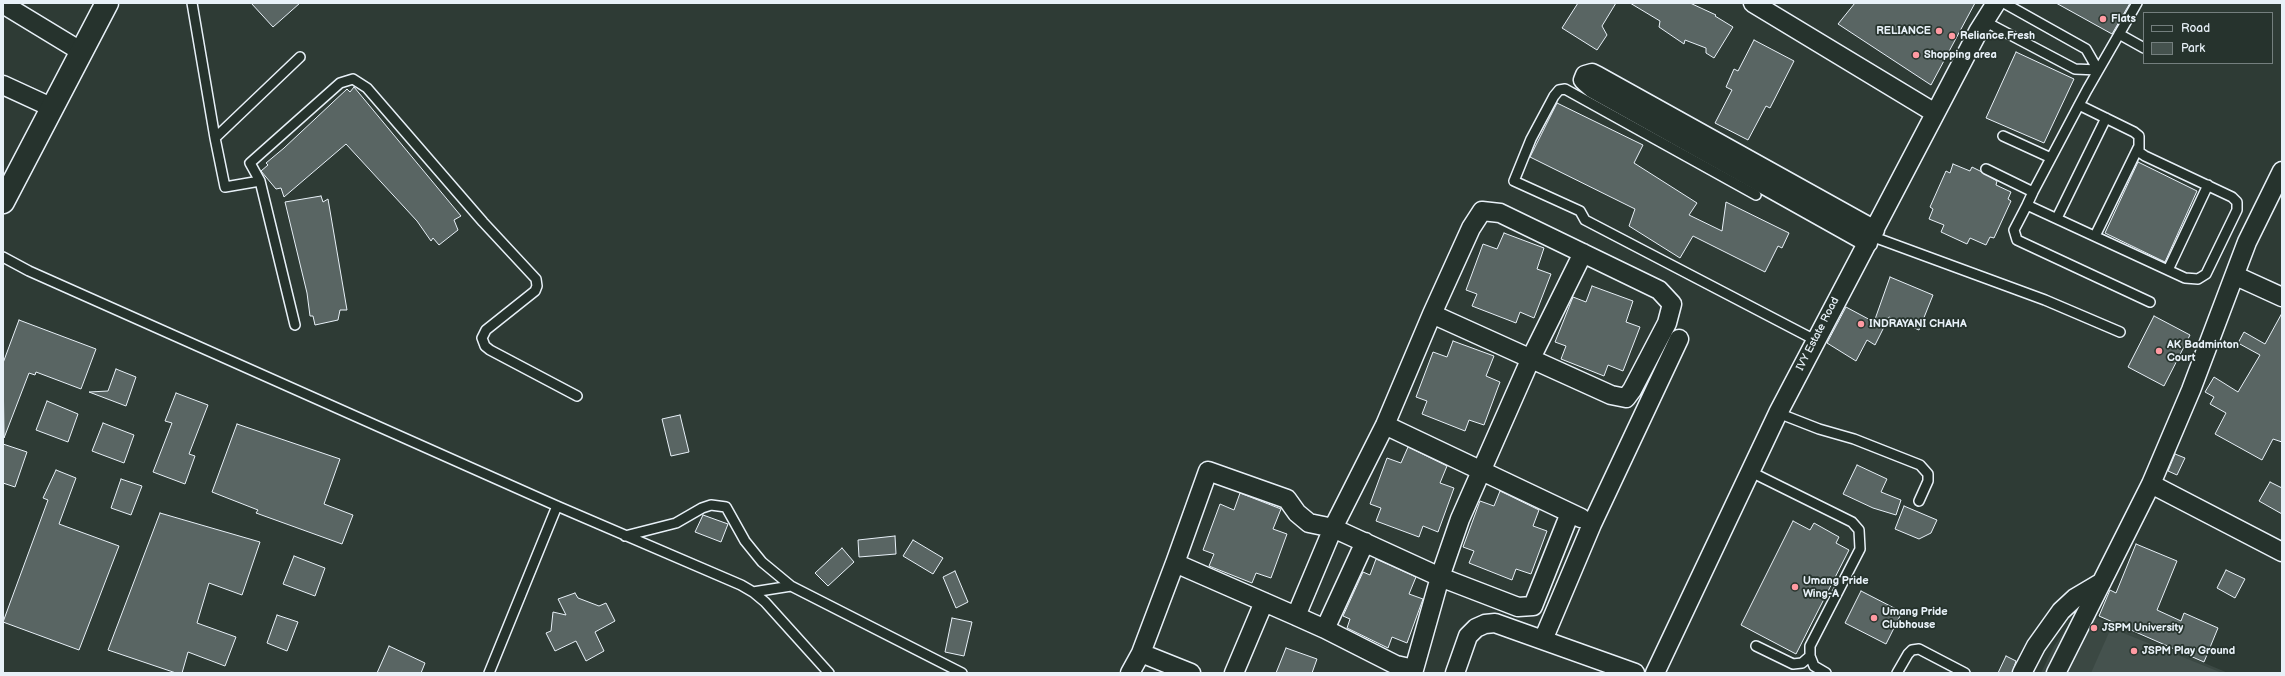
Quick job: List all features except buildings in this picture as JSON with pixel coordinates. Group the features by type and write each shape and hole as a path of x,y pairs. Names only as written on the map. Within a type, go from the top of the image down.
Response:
{"main road":[{"path":"3,202 107,3"}],"street":[{"path":"1753,3 1935,113"},
{"name":"IVY Estate Road","path":"1655,673 1749,471 1815,340 1984,21 1996,3"},
{"path":"3,4 82,52"},
{"path":"1721,160 1598,76 1592,73 1585,75 1583,80 1594,89 1721,160 1871,236"},
{"path":"3,85 53,108"},
{"path":"2056,673 2151,484 2236,276 2247,242 2282,171"},
{"path":"1296,616 1333,528 1385,425 1432,314 1471,228 1482,211 1500,213 1659,290 1672,304 1666,323 1632,390 1626,398 1611,395 1432,314"},
{"path":"1175,563 1326,629 1396,666 1414,671 1440,577 1460,519 1531,358 1583,253"},
{"path":"2236,276 2282,297"},
{"path":"1543,640 1592,524 1679,339"},
{"path":"1385,425 1592,524"},
{"path":"1130,673 1141,653 1208,471 1287,499 1297,513 1309,523 1333,528 1440,577 1518,607 1533,606 1570,513"},
{"path":"2151,484 2282,552"},
{"path":"1326,629 1364,542"},
{"path":"2022,673 2036,646 2061,610 2075,598 2102,582"},
{"path":"1234,673 1264,602"},
{"path":"1456,673 1468,636 1476,628 1485,624 1495,623 1635,673"},
{"path":"1141,653 1191,673"}],"lane":[{"path":"192,3 225,187 260,181"},
{"path":"2004,3 2086,49 2098,70"},
{"path":"2137,3 2098,70 2014,230 2017,240 2150,302"},
{"path":"1984,21 2075,69 2098,70"},
{"path":"2119,34 2143,47"},
{"path":"215,138 300,57"},
{"path":"295,325 260,181 250,163 340,83 354,80 361,82 536,279 537,286 535,291 486,330 482,338 485,346 577,396"},
{"path":"1756,195 1721,160 1669,147 1571,92 1560,90 1531,139 1514,181 1580,211 1585,220 1815,340"},
{"path":"2079,106 2106,118 2139,136 2138,148 2095,236"},
{"path":"2056,218 2106,118"},
{"path":"2003,136 2051,158"},
{"path":"2027,205 2186,278 2198,279 2206,274 2210,267 2237,210 2236,202 2232,197 2145,156 2139,152 2138,148"},
{"path":"1986,169 2034,192"},
{"path":"2168,270 2208,185"},
{"path":"1871,236 2045,300 2120,332"},
{"path":"3,257 557,506 754,592 829,673"},
{"path":"1778,414 1819,430 1854,439 1920,465 1925,469 1928,481 1919,501"},
{"path":"1749,471 1852,522 1859,530 1860,549 1810,646 1810,656 1814,666 1826,673"},
{"path":"625,536 668,526 702,508 718,504 729,510 745,542 762,562 791,586 962,673"},
{"path":"489,673 557,506"},
{"path":"754,592 791,586"},
{"path":"1756,646 1792,664 1802,663 1810,656"},
{"path":"1897,673 1912,650 1919,650 1965,673"}],"shaded area":[{"name":"JSPM University","path":"2079,610 2228,673 2041,673 2054,646"}],"green space":[{"name":"JSPM Play Ground","path":"2111,628 2222,673 2091,673"}],"place":[{"name":"Flats","path":"2103,19"},
{"name":"RELIANCE","path":"1939,31"},
{"name":"Reliance Fresh","path":"1952,36"},
{"name":"Shopping area","path":"1916,55"},
{"name":"INDRAYANI CHAHA","path":"1861,324"},
{"name":"AK Badminton Court","path":"2159,351"},
{"name":"Umang Pride Wing-A","path":"1795,587"},
{"name":"Umang Pride Clubhouse","path":"1874,618"},
{"name":"JSPM University","path":"2094,628"},
{"name":"JSPM Play Ground","path":"2134,651"}]}
